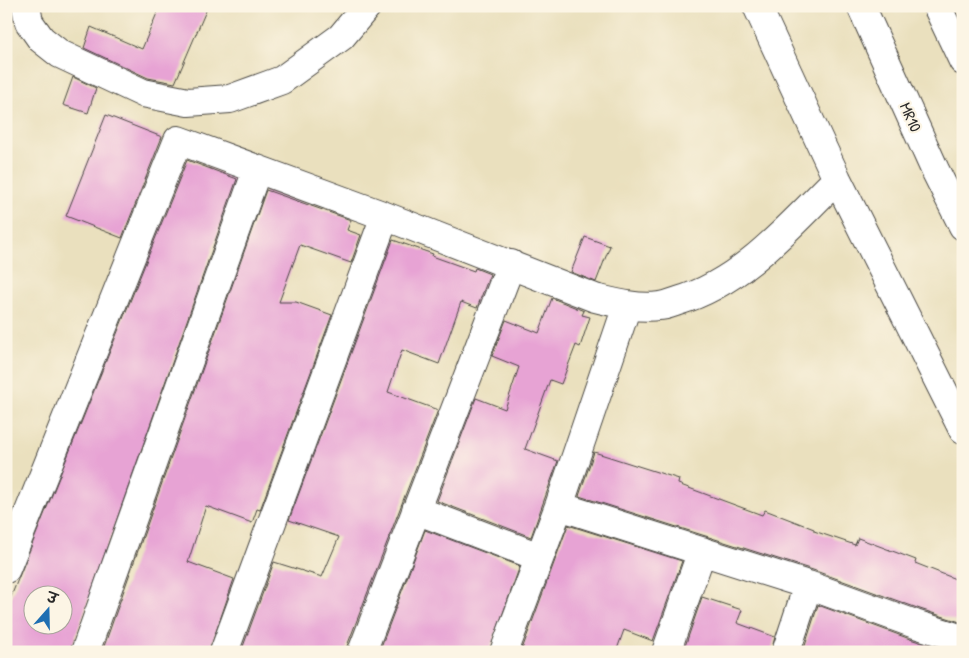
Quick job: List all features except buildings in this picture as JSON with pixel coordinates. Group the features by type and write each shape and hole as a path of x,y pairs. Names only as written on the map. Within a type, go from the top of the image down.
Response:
{"street":[{"path":"26,6 29,22 42,39 60,54 143,93 188,102 230,99 282,80 341,37 367,6"},
{"path":"757,6 837,179 963,430"},
{"name":"MR10","path":"861,6 935,170 963,226"},
{"path":"937,6 963,61"},
{"path":"6,568 178,140 385,216 595,298 628,306 659,306 692,297 735,275 778,238 837,179"},
{"path":"85,652 258,170"},
{"path":"224,652 385,216"},
{"path":"362,652 511,264"},
{"path":"504,652 559,506 628,306"},
{"path":"559,506 808,585 928,640 963,639"},
{"path":"416,510 539,557"},
{"path":"666,652 702,551"},
{"path":"786,652 808,585"}]}
